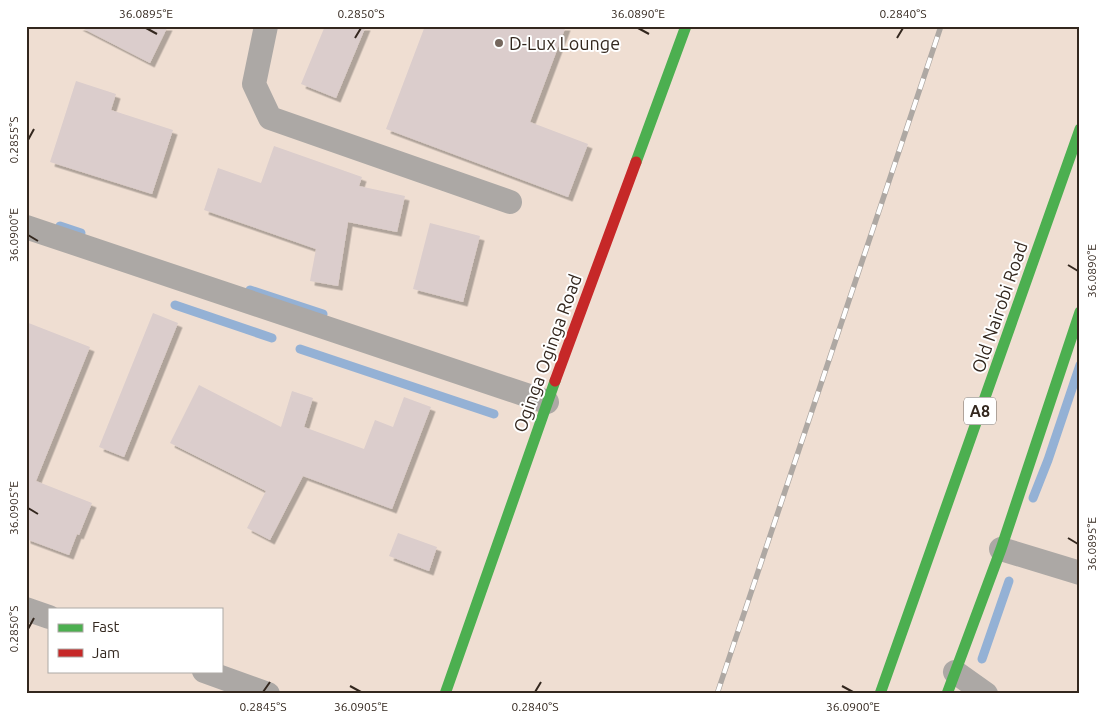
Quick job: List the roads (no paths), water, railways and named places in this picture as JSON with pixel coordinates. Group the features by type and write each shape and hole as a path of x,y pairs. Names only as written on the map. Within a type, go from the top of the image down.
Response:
{"main road":[{"name":"Oginga Oginga Road","path":"445,694 547,402 686,26"},
{"name":"Old Nairobi Road","path":"880,694 1080,129"},
{"path":"951,683 1001,549 1080,312"}],"street":[{"path":"266,26 254,84 270,118 510,202"},
{"path":"26,227 547,402"},
{"path":"1001,549 1080,573"},
{"path":"26,609 48,617"},
{"path":"207,672 268,694"},
{"path":"951,683 986,694"}],"waterway":[{"path":"60,226 81,233"},
{"path":"250,290 323,314"},
{"path":"175,305 272,338"},
{"path":"300,349 494,414"},
{"path":"1033,498 1080,365"},
{"path":"982,659 1009,581"}],"railway":[{"path":"717,694 941,26"}],"place":[{"name":"D-Lux Lounge","path":"499,43"}]}
